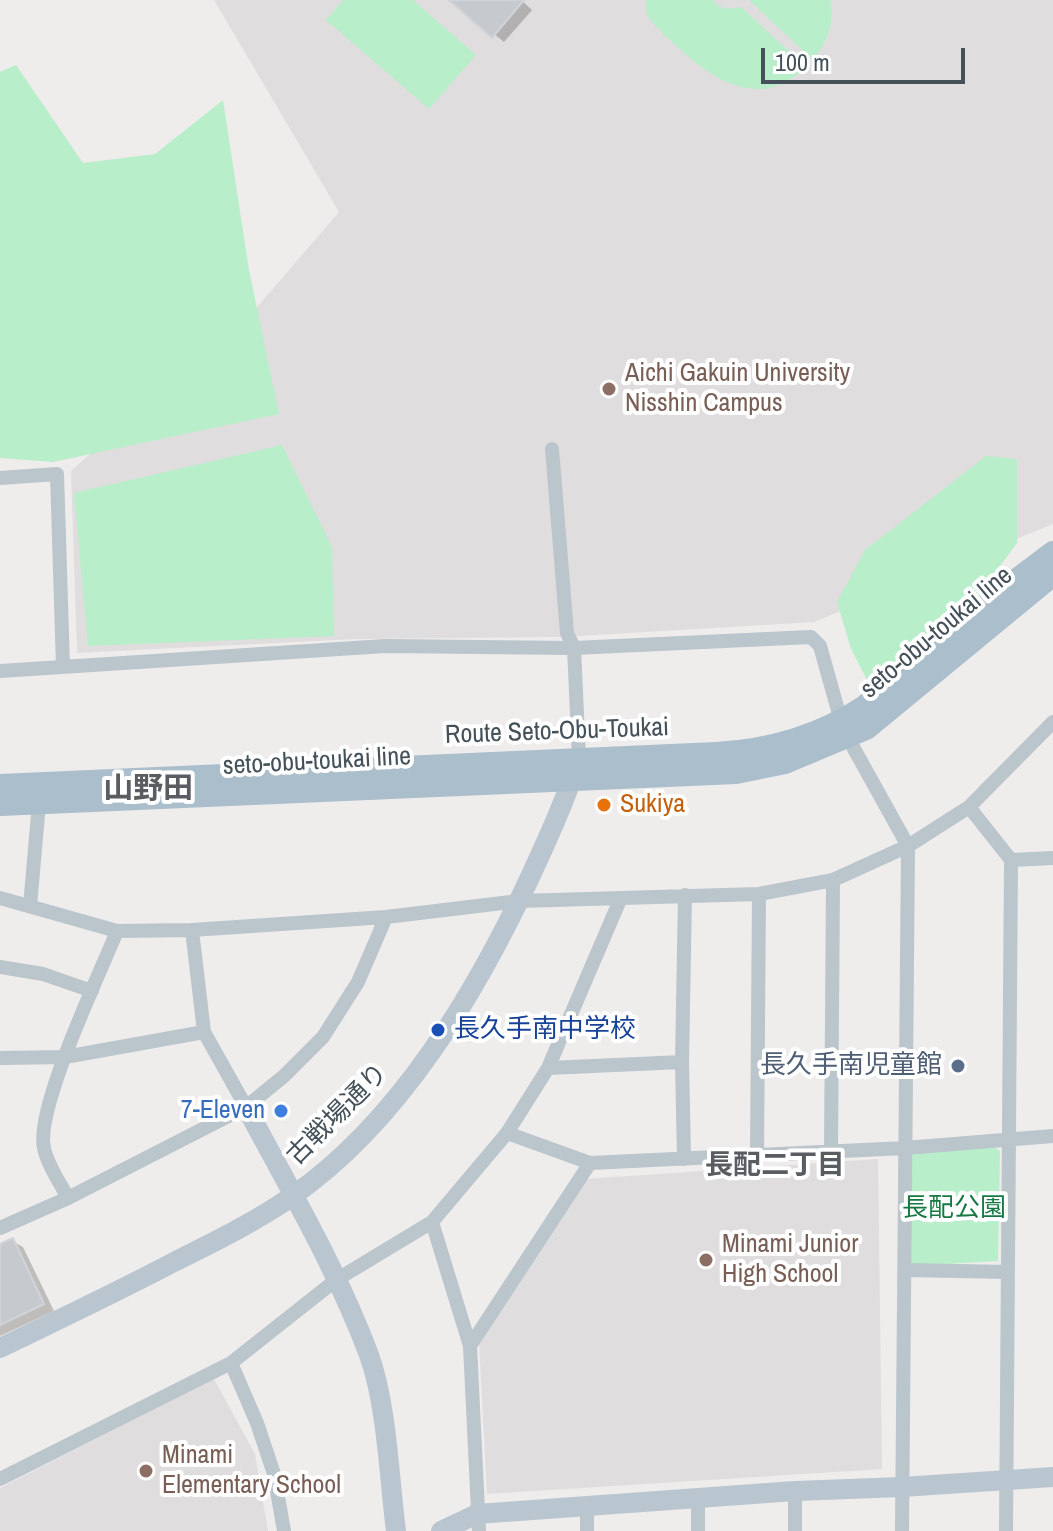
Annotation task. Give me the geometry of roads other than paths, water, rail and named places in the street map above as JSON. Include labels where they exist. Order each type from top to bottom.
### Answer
[{"type":"main road","points":[[845,730],[1000,593],[1053,553]]},
{"type":"main road","name":"seto-obu-toukai line","points":[[0,804],[576,768],[736,772],[785,762],[889,711],[1053,574]]},
{"type":"main road","name":"Route Seto-Obu-Toukai","points":[[0,786],[576,768]]},
{"type":"street","points":[[552,449],[567,633],[574,648],[576,768]]},
{"type":"street","points":[[0,478],[57,474],[63,667]]},
{"type":"street","points":[[0,671],[385,646],[574,648],[811,637],[820,646],[845,730],[908,846],[902,1531]]},
{"type":"street","points":[[0,898],[117,931],[192,930],[386,917],[519,901],[759,894],[833,880],[908,846],[969,807],[1053,722]]},
{"type":"street","name":"古戦場通り","points":[[0,1348],[211,1243],[293,1196],[333,1165],[400,1094],[448,1025],[497,945],[565,802],[576,768]]},
{"type":"street","points":[[30,906],[39,803]]},
{"type":"street","points":[[969,807],[1011,860],[1006,1531]]},
{"type":"street","points":[[1011,860],[1053,858]]},
{"type":"street","points":[[831,1151],[833,880]]},
{"type":"street","points":[[757,1155],[759,894]]},
{"type":"street","points":[[684,1159],[685,895]]},
{"type":"street","points":[[0,1479],[231,1363],[336,1280],[432,1222],[507,1133],[548,1068],[620,900]]},
{"type":"street","points":[[0,1228],[68,1198],[246,1107],[284,1076],[323,1037],[358,982],[386,917]]},
{"type":"street","points":[[192,930],[204,1032],[336,1280],[370,1357],[381,1414],[396,1531]]},
{"type":"street","points":[[68,1198],[43,1147],[44,1116],[117,931]]},
{"type":"street","points":[[0,967],[43,974],[92,991]]},
{"type":"street","points":[[0,1058],[65,1057],[204,1032]]},
{"type":"street","points":[[548,1068],[682,1062]]},
{"type":"street","points":[[507,1133],[590,1163],[905,1148],[1053,1136]]},
{"type":"street","points":[[470,1346],[590,1163]]},
{"type":"street","points":[[432,1222],[470,1346],[478,1522]]},
{"type":"street","points":[[906,1270],[1008,1272]]},
{"type":"street","points":[[231,1363],[257,1423],[274,1474],[284,1531]]},
{"type":"street","points":[[441,1531],[587,1505],[1053,1477]]},
{"type":"street","points":[[795,1491],[795,1531]]},
{"type":"street","points":[[698,1498],[698,1531]]},
{"type":"street","points":[[587,1505],[587,1531]]},
{"type":"place","name":"Aichi Gakuin University Nisshin Campus","points":[[609,389]]},
{"type":"place","name":"Sukiya","points":[[604,805]]},
{"type":"place","name":"長久手南中学校","points":[[438,1030]]},
{"type":"place","name":"長久手南児童館","points":[[958,1066]]},
{"type":"place","name":"7-Eleven","points":[[281,1111]]},
{"type":"place","name":"Minami Junior High School","points":[[706,1260]]},
{"type":"place","name":"Minami Elementary School","points":[[146,1471]]},
{"type":"district","name":"山野田","points":[[148,790]]},
{"type":"district","name":"長配二丁目","points":[[775,1166]]},
{"type":"park label","name":"長配公園","points":[[954,1209]]}]
